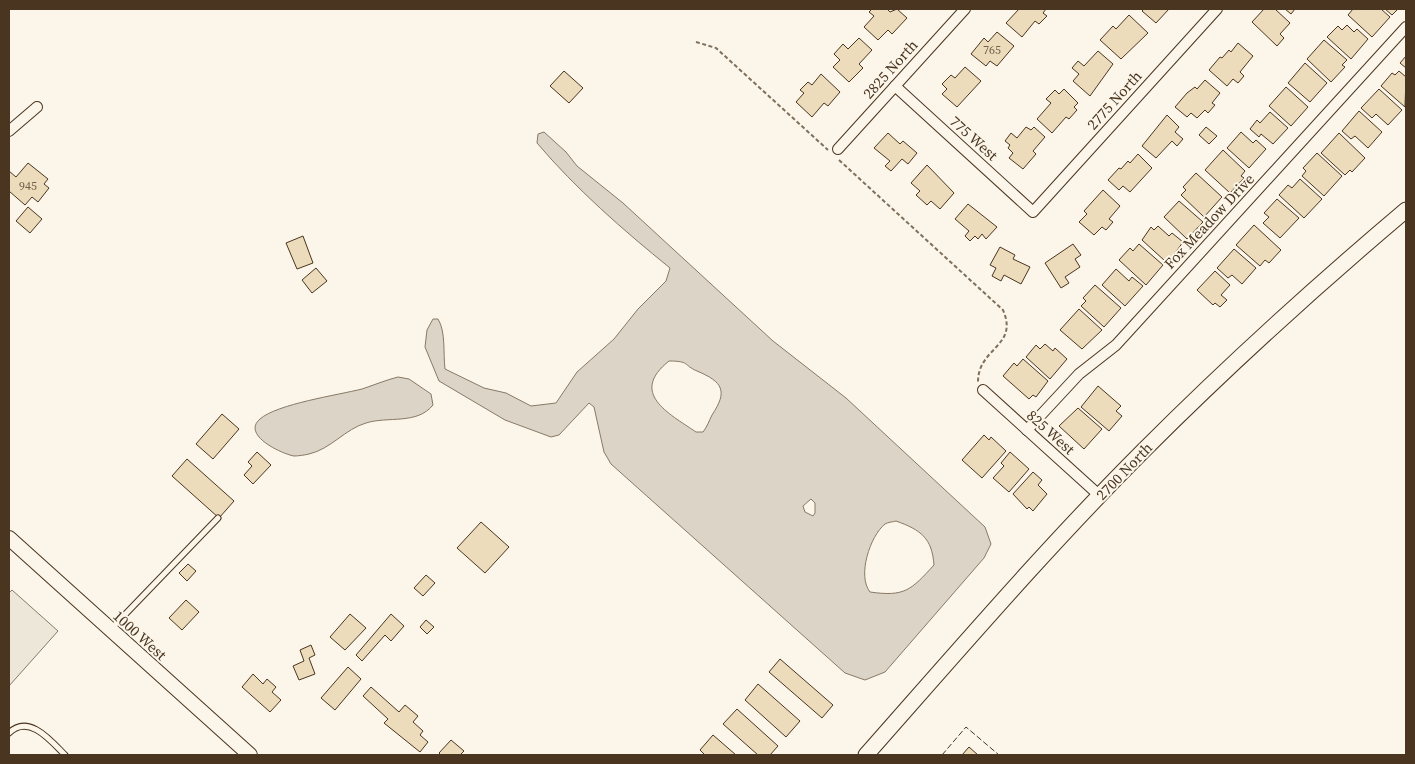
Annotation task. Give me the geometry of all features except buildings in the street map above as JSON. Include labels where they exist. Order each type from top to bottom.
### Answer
[{"type":"main road","name":"2700 North","points":[[866,755],[1002,601],[1100,496],[1260,338],[1406,210]]},
{"type":"street","name":"2825 North","points":[[838,149],[965,9]]},
{"type":"street","name":"2775 North","points":[[1033,212],[1217,9]]},
{"type":"street","name":"Fox Meadow Drive","points":[[1027,430],[1079,374],[1116,345],[1406,27]]},
{"type":"street","name":"775 West","points":[[895,86],[1033,212]]},
{"type":"street","points":[[9,131],[37,107]]},
{"type":"street","name":"825 West","points":[[983,390],[1100,496]]},
{"type":"street","name":"1000 West","points":[[9,538],[250,755]]},
{"type":"lane","points":[[110,630],[218,518]]},
{"type":"lane","points":[[9,733],[12,730],[29,726],[45,734],[65,755]]},
{"type":"path","points":[[696,42],[716,48],[1003,310],[1008,321],[1007,333],[978,368],[978,382],[983,390]]},
{"type":"shaded area","points":[[544,132],[566,152],[577,166],[623,203],[773,341],[846,398],[985,527],[991,544],[984,558],[885,672],[865,680],[845,673],[611,464],[604,452],[594,407],[589,403],[559,435],[551,437],[505,420],[439,381],[425,347],[427,330],[433,319],[438,319],[441,324],[445,369],[484,388],[506,393],[531,406],[556,403],[577,372],[614,339],[638,309],[666,281],[670,268],[618,224],[568,177],[537,143],[538,134]],"holes":[[[669,361],[686,364],[713,379],[720,388],[720,400],[703,432],[696,432],[665,410],[653,393],[652,383],[658,372]],[[811,499],[815,503],[815,513],[813,516],[805,512],[803,506]],[[896,521],[924,536],[931,548],[934,565],[913,586],[906,590],[892,593],[870,592],[866,585],[865,576],[867,556],[874,537],[888,523]]]},
{"type":"shaded area","points":[[398,377],[409,379],[431,394],[433,405],[426,411],[411,418],[375,421],[358,426],[324,448],[304,455],[294,456],[273,448],[259,437],[256,431],[256,425],[260,419],[293,404],[362,389]]},
{"type":"shaded area","points":[[12,590],[58,631],[9,686],[9,593]]},
{"type":"fence","points":[[942,755],[966,727],[999,755]]}]
